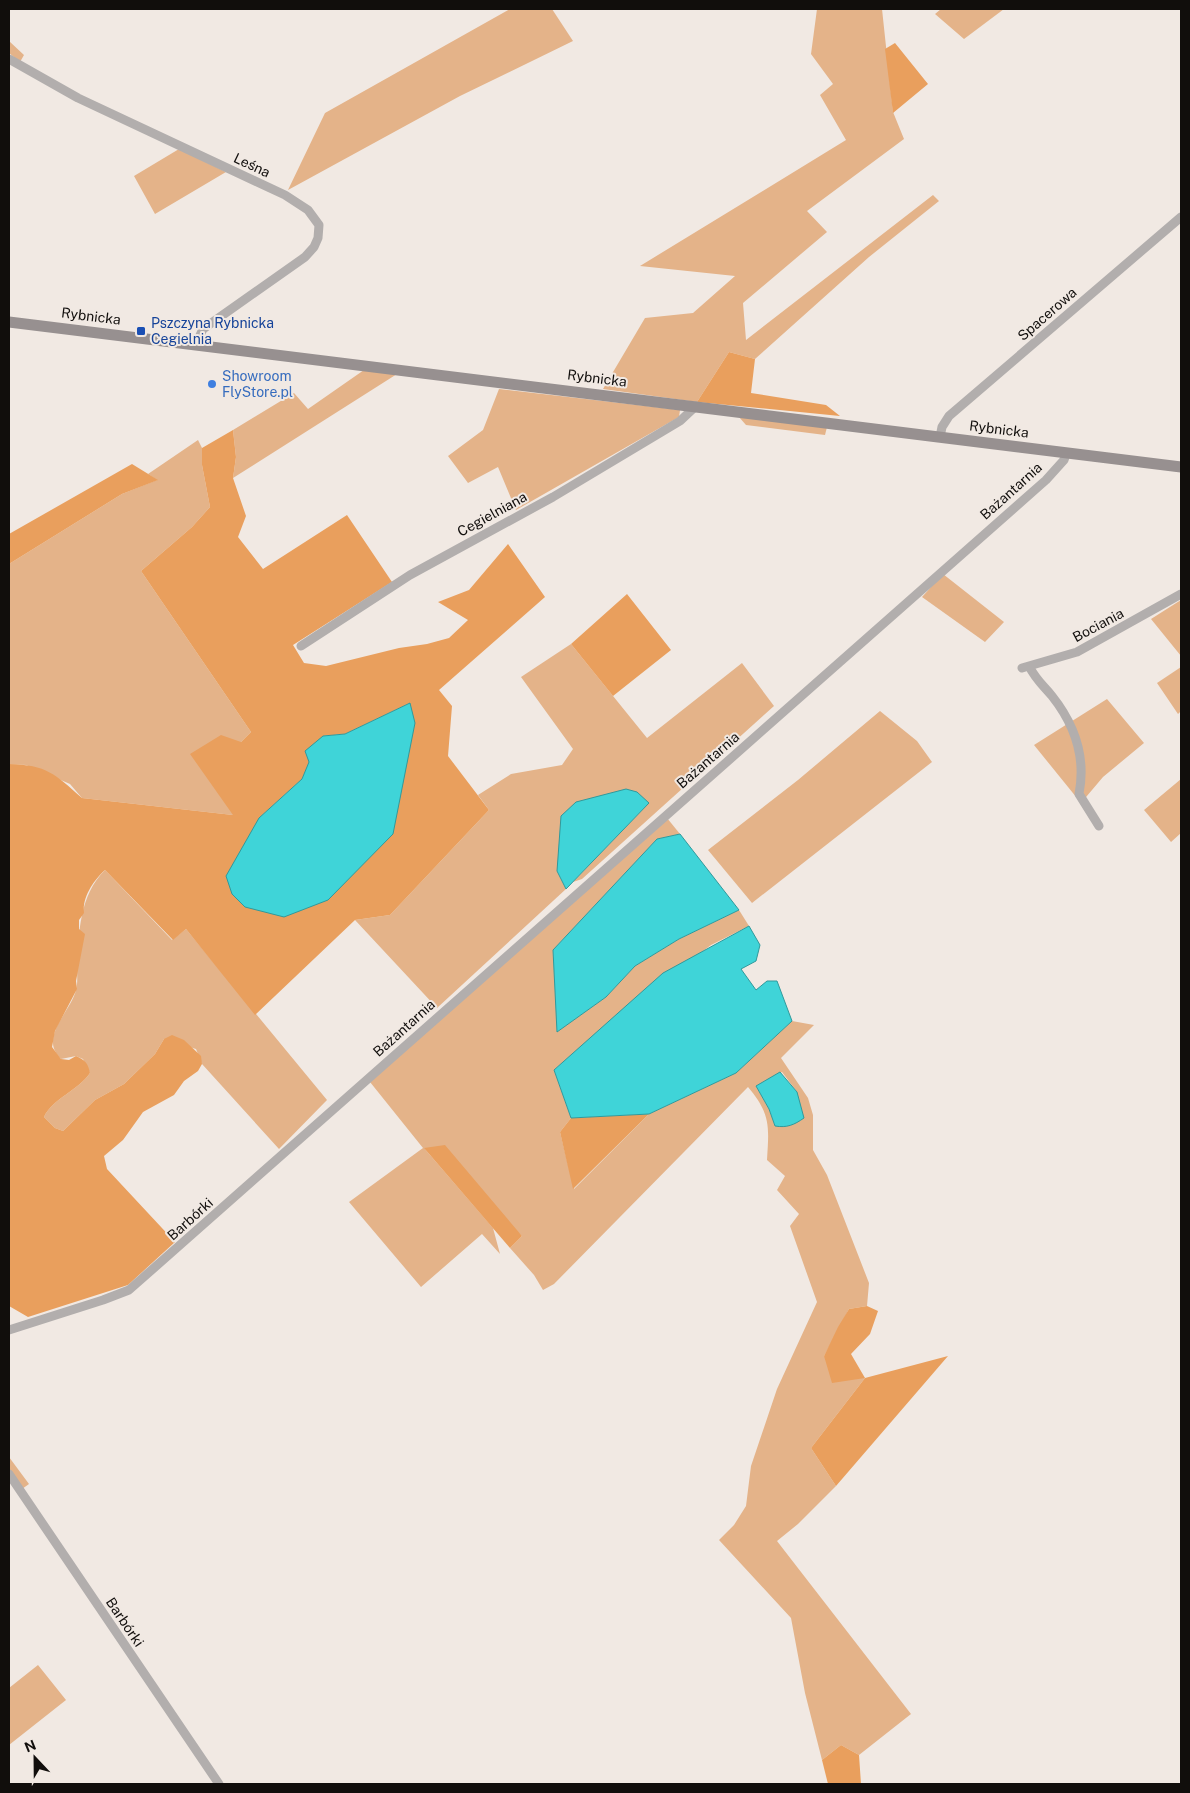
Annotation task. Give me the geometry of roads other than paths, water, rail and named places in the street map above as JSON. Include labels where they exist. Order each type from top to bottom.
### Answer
[{"type":"main road","name":"Rybnicka","points":[[9,322],[1181,467]]},
{"type":"street","name":"Leśna","points":[[9,59],[78,98],[285,195],[308,210],[319,225],[318,238],[305,257],[203,329],[196,344]]},
{"type":"street","name":"Spacerowa","points":[[940,437],[942,427],[949,416],[1181,217]]},
{"type":"street","name":"Cegielniana","points":[[301,646],[410,576],[553,497],[680,421],[696,406]]},
{"type":"street","name":"Bażantarnia","points":[[364,1084],[463,994],[1046,480],[1061,464],[1066,454]]},
{"type":"street","name":"Bociania","points":[[1099,826],[1079,794],[1082,779],[1081,755],[1075,736],[1066,717],[1051,695],[1025,667],[1077,652],[1181,594]]},
{"type":"street","name":"Barbórki","points":[[9,1330],[104,1300],[129,1290],[364,1084]]},
{"type":"street","name":"Barbórki","points":[[9,1474],[220,1784]]},
{"type":"water","points":[[410,703],[415,723],[393,834],[328,900],[284,917],[245,907],[232,894],[226,876],[259,818],[302,779],[309,762],[305,751],[323,736],[345,734]]},
{"type":"water","points":[[626,789],[637,792],[649,803],[566,889],[557,871],[561,816],[576,802]]},
{"type":"water","points":[[680,834],[739,910],[679,939],[635,966],[606,997],[557,1032],[553,950],[657,839]]},
{"type":"water","points":[[749,926],[760,945],[756,961],[741,969],[756,990],[767,981],[777,981],[792,1021],[736,1073],[649,1114],[571,1118],[554,1070],[663,973]]},
{"type":"water","points":[[780,1072],[797,1092],[804,1118],[794,1124],[783,1127],[775,1126],[769,1109],[756,1086]]},
{"type":"place","name":"Pszczyna Rybnicka Cegielnia","points":[[141,331]]},
{"type":"place","name":"Showroom FlyStore.pl","points":[[212,384]]}]
